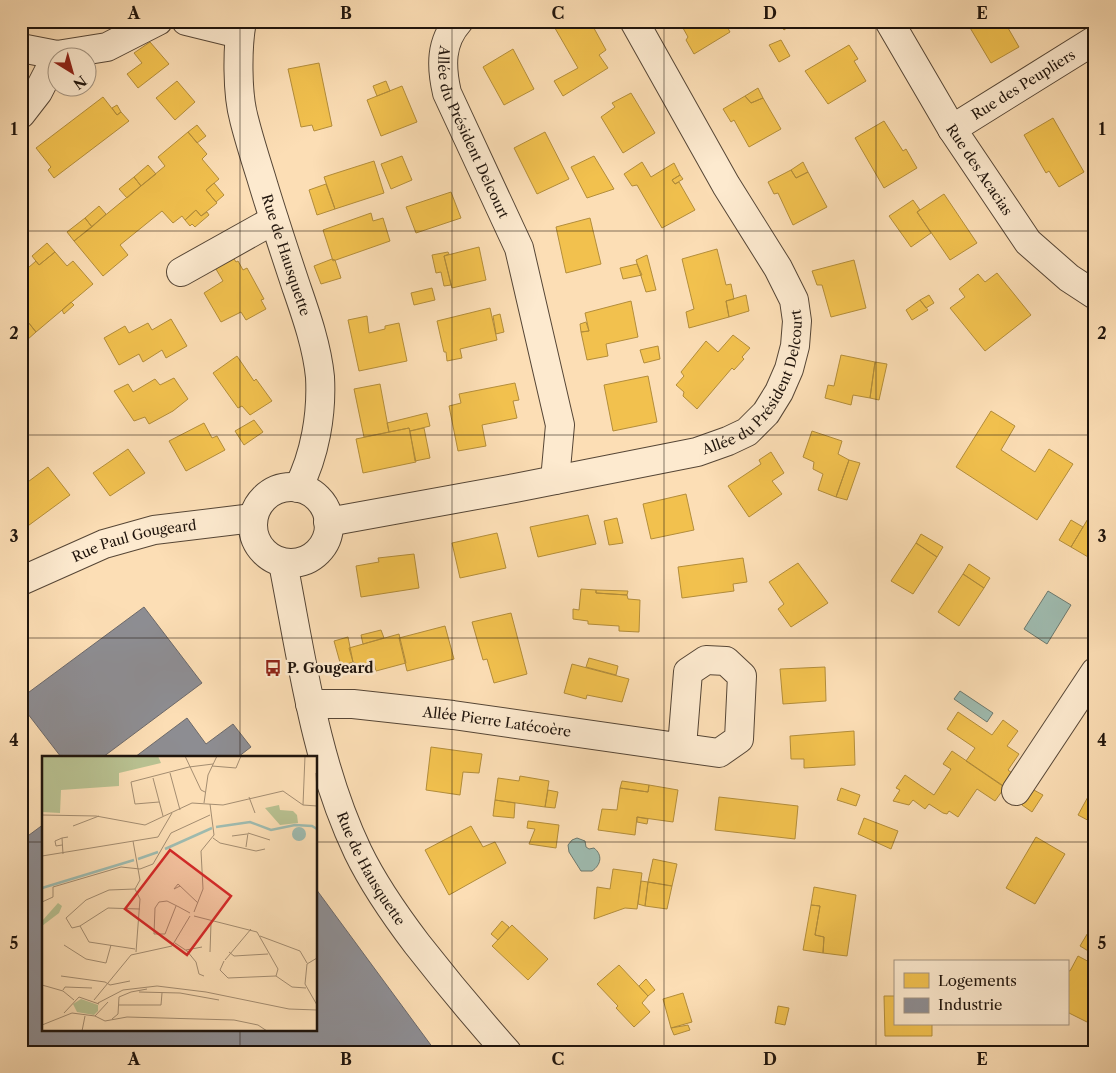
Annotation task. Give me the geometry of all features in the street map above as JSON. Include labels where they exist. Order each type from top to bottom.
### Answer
[{"type":"street","points":[[98,48],[107,47],[158,21]]},
{"type":"street","points":[[186,21],[240,28]]},
{"type":"street","name":"Allée du Président Delcourt","points":[[459,21],[448,39],[442,59],[442,72],[446,92],[519,248],[560,425],[555,480]]},
{"type":"street","name":"Allée du Président Delcourt","points":[[328,522],[697,452],[747,432],[766,413],[789,369],[795,346],[797,321],[794,300],[778,268],[726,185],[634,21]]},
{"type":"street","name":"Rue des Acacias","points":[[889,21],[952,130],[1028,242],[1069,278],[1095,295]]},
{"type":"street","points":[[1086,21],[1095,38]]},
{"type":"street","name":"Rue de Hausquette","points":[[240,28],[239,71],[243,117],[274,220],[310,328],[320,377],[318,423],[312,454],[298,488]]},
{"type":"street","name":"Rue des Peupliers","points":[[952,130],[1095,38]]},
{"type":"street","points":[[21,48],[48,53]]},
{"type":"street","points":[[21,114],[38,92],[48,73]]},
{"type":"street","points":[[181,272],[274,220]]},
{"type":"street","points":[[286,487],[298,488],[309,492],[319,500],[326,510],[328,533],[324,544],[316,554],[306,560],[295,563],[283,563],[272,559],[259,546],[253,530],[253,518],[257,507],[274,491],[286,487]]},
{"type":"street","name":"Rue Paul Gougeard","points":[[21,581],[104,544],[154,530],[253,518]]},
{"type":"street","name":"Rue de Hausquette","points":[[283,563],[310,704],[332,787],[358,852],[388,905],[438,971],[508,1052]]},
{"type":"street","points":[[1016,791],[1095,672]]},
{"type":"street","name":"Allée Pierre Latécoère","points":[[310,704],[353,704],[453,715],[682,747]]},
{"type":"shaded area","points":[[1048,591],[1071,605],[1047,644],[1024,629]]},
{"type":"shaded area","points":[[960,691],[993,713],[987,722],[954,699]]},
{"type":"shaded area","points":[[577,838],[585,841],[586,847],[589,849],[594,848],[599,854],[599,863],[592,871],[581,871],[569,852],[568,845]]},
{"type":"building: Logements","points":[[556,21],[590,21],[606,50],[599,55],[608,68],[563,96],[554,81],[578,68],[552,23]]},
{"type":"building: Logements","points":[[679,21],[724,21],[730,32],[694,54],[686,40],[688,37]]},
{"type":"building: Logements","points":[[778,21],[796,21],[784,30]]},
{"type":"building: Logements","points":[[966,21],[1004,21],[1019,47],[991,63]]},
{"type":"building: Logements","points":[[781,40],[790,56],[779,62],[769,45]]},
{"type":"building: Logements","points":[[150,42],[169,64],[138,88],[127,74],[142,63],[134,53]]},
{"type":"building: Logements","points":[[849,45],[858,59],[854,61],[866,81],[828,104],[805,71]]},
{"type":"building: Logements","points":[[513,49],[534,89],[504,105],[483,67]]},
{"type":"building: Logements","points":[[319,63],[332,126],[314,131],[312,125],[301,127],[288,69]]},
{"type":"building: Logements","points":[[177,81],[195,102],[175,120],[156,98]]},
{"type":"building: Logements","points":[[386,81],[390,91],[377,96],[373,86]]},
{"type":"building: Logements","points":[[402,86],[417,122],[381,136],[367,100]]},
{"type":"building: Logements","points":[[758,88],[763,98],[751,103],[745,96]]},
{"type":"building: Logements","points":[[631,93],[655,133],[623,153],[601,117],[615,107],[612,103]]},
{"type":"building: Logements","points":[[745,96],[751,103],[763,98],[781,129],[749,147],[734,120],[731,122],[723,109]]},
{"type":"building: Logements","points":[[103,97],[117,115],[121,112],[129,121],[54,178],[48,170],[51,167],[36,148]]},
{"type":"building: Logements","points":[[117,105],[121,112],[117,115],[112,108]]},
{"type":"building: Logements","points":[[1053,118],[1084,172],[1059,187],[1049,171],[1046,173],[1024,135]]},
{"type":"building: Logements","points":[[884,121],[903,151],[906,149],[917,168],[884,188],[855,138]]},
{"type":"building: Logements","points":[[197,125],[206,136],[197,143],[188,132]]},
{"type":"building: Logements","points":[[188,132],[207,154],[202,159],[219,179],[206,190],[217,203],[201,216],[196,210],[185,220],[182,216],[173,223],[162,211],[120,245],[128,255],[103,276],[74,241],[165,166],[158,157]]},
{"type":"building: Logements","points":[[545,132],[569,179],[537,194],[514,148]]},
{"type":"building: Logements","points":[[402,156],[412,180],[391,189],[381,164]]},
{"type":"building: Logements","points":[[594,156],[614,189],[587,198],[571,167]]},
{"type":"building: Logements","points":[[374,161],[384,193],[335,209],[324,177]]},
{"type":"building: Logements","points":[[642,162],[651,177],[674,163],[680,175],[672,180],[675,184],[679,182],[695,210],[662,228],[637,185],[632,186],[624,174]]},
{"type":"building: Logements","points":[[803,162],[808,172],[796,178],[791,170]]},
{"type":"building: Logements","points":[[148,165],[156,174],[141,186],[134,177]]},
{"type":"building: Logements","points":[[791,170],[796,178],[808,172],[827,207],[793,225],[778,193],[774,194],[768,182]]},
{"type":"building: Logements","points":[[680,175],[683,179],[675,184],[672,180]]},
{"type":"building: Logements","points":[[134,177],[141,186],[127,198],[119,189]]},
{"type":"building: Logements","points":[[214,183],[224,195],[216,202],[206,190]]},
{"type":"building: Logements","points":[[326,184],[335,209],[317,215],[309,190]]},
{"type":"building: Logements","points":[[451,192],[461,218],[416,233],[406,207]]},
{"type":"building: Logements","points":[[944,194],[977,243],[950,260],[917,212]]},
{"type":"building: Logements","points":[[913,200],[920,210],[917,212],[931,233],[911,247],[889,216]]},
{"type":"building: Logements","points":[[99,206],[106,214],[92,227],[85,218]]},
{"type":"building: Logements","points":[[196,210],[201,216],[207,212],[209,215],[195,227],[192,224],[190,226],[185,220]]},
{"type":"building: Logements","points":[[371,213],[373,221],[383,218],[390,241],[333,261],[323,230]]},
{"type":"building: Logements","points":[[85,218],[92,227],[74,241],[67,232]]},
{"type":"building: Logements","points":[[590,218],[601,264],[566,273],[556,227]]},
{"type":"building: Logements","points":[[47,243],[55,252],[39,265],[32,256]]},
{"type":"building: Logements","points":[[479,247],[486,280],[452,288],[444,256]]},
{"type":"building: Logements","points":[[717,249],[726,285],[731,284],[734,299],[726,301],[729,317],[689,328],[686,312],[694,309],[682,259]]},
{"type":"building: Logements","points":[[55,252],[67,266],[73,261],[93,284],[36,332],[24,317],[21,319],[21,274],[36,261],[39,265]]},
{"type":"building: Logements","points":[[448,252],[449,254],[444,256],[451,285],[444,286],[441,272],[436,273],[432,255]]},
{"type":"building: Logements","points":[[231,254],[243,270],[247,268],[264,299],[261,300],[266,309],[246,320],[241,312],[221,322],[204,293],[223,281],[213,264]]},
{"type":"building: Logements","points":[[647,255],[656,290],[646,292],[636,260]]},
{"type":"building: Logements","points":[[332,259],[335,260],[341,278],[321,284],[314,266]]},
{"type":"building: Logements","points":[[854,260],[866,308],[831,317],[822,285],[817,285],[812,271]]},
{"type":"building: Logements","points":[[637,264],[642,275],[623,279],[620,268]]},
{"type":"building: Logements","points":[[997,273],[1031,315],[985,351],[950,308],[965,297],[959,289],[978,274],[985,282]]},
{"type":"building: Logements","points":[[432,288],[435,300],[414,305],[411,293]]},
{"type":"building: Logements","points":[[746,295],[749,311],[729,317],[726,301]]},
{"type":"building: Logements","points":[[929,295],[934,303],[926,308],[920,300]]},
{"type":"building: Logements","points":[[920,300],[928,310],[912,320],[906,310]]},
{"type":"building: Logements","points":[[631,301],[638,337],[606,344],[608,356],[587,360],[581,332],[589,331],[585,313]]},
{"type":"building: Logements","points":[[71,302],[74,305],[64,314],[62,310]]},
{"type":"building: Logements","points":[[490,308],[497,340],[460,349],[462,358],[447,361],[437,321]]},
{"type":"building: Logements","points":[[500,314],[504,332],[496,334],[493,316]]},
{"type":"building: Logements","points":[[367,316],[369,333],[385,329],[385,326],[399,323],[407,361],[359,371],[348,320]]},
{"type":"building: Logements","points":[[24,317],[36,332],[27,340],[21,333],[21,319]]},
{"type":"building: Logements","points":[[171,319],[187,346],[166,358],[162,350],[143,362],[139,354],[119,365],[104,338],[125,326],[129,333],[148,323],[152,330]]},
{"type":"building: Logements","points":[[586,322],[589,331],[581,332],[580,324]]},
{"type":"building: Logements","points":[[733,335],[750,348],[742,357],[744,359],[734,370],[732,368],[697,409],[683,396],[684,392],[676,385],[684,376],[681,372],[706,341],[718,352]]},
{"type":"building: Logements","points":[[658,346],[660,359],[644,363],[640,350]]},
{"type":"building: Logements","points":[[841,355],[875,362],[870,398],[853,395],[851,405],[825,398],[828,385],[834,386]]},
{"type":"building: Logements","points":[[237,356],[254,381],[256,379],[272,401],[250,415],[242,406],[238,408],[213,373]]},
{"type":"building: Logements","points":[[875,362],[887,364],[879,400],[870,398]]},
{"type":"building: Logements","points":[[648,376],[657,422],[613,431],[604,385]]},
{"type":"building: Logements","points":[[174,378],[188,399],[173,411],[149,424],[145,417],[134,421],[114,391],[128,384],[133,392],[155,379],[160,385]]},
{"type":"building: Logements","points":[[515,383],[519,400],[513,401],[517,418],[482,425],[486,446],[458,451],[449,406],[461,403],[459,394]]},
{"type":"building: Logements","points":[[380,384],[389,432],[364,437],[354,389]]},
{"type":"building: Logements","points":[[991,411],[1015,426],[1001,450],[1035,472],[1049,449],[1073,464],[1037,520],[956,467]]},
{"type":"building: Logements","points":[[427,413],[430,426],[410,431],[409,428],[389,432],[387,423]]},
{"type":"building: Logements","points":[[254,420],[263,432],[244,445],[235,431]]},
{"type":"building: Logements","points":[[204,423],[212,438],[217,436],[225,450],[186,471],[169,441]]},
{"type":"building: Logements","points":[[409,428],[416,462],[363,473],[356,439]]},
{"type":"building: Logements","points":[[424,428],[430,458],[415,461],[410,431]]},
{"type":"building: Logements","points":[[812,431],[842,441],[838,454],[849,460],[836,497],[818,490],[823,474],[813,469],[814,462],[803,457]]},
{"type":"building: Logements","points":[[128,449],[145,473],[110,496],[93,473]]},
{"type":"building: Logements","points":[[771,452],[784,473],[772,481],[782,494],[749,517],[728,486],[761,464],[759,460]]},
{"type":"building: Logements","points":[[849,460],[860,463],[847,500],[836,497]]},
{"type":"building: Logements","points":[[48,467],[70,495],[21,531],[21,487]]},
{"type":"building: Logements","points":[[686,494],[694,530],[651,539],[643,504]]},
{"type":"building: Logements","points":[[1095,507],[1095,561],[1071,547]]},
{"type":"building: Logements","points":[[588,515],[596,544],[538,557],[530,527]]},
{"type":"building: Logements","points":[[617,518],[623,543],[609,545],[604,521]]},
{"type":"building: Logements","points":[[1071,520],[1083,527],[1071,547],[1059,540]]},
{"type":"building: Logements","points":[[497,533],[506,568],[460,578],[452,543]]},
{"type":"building: Logements","points":[[921,534],[943,547],[937,557],[916,543]]},
{"type":"building: Logements","points":[[916,543],[937,557],[913,594],[891,581]]},
{"type":"building: Logements","points":[[414,554],[419,588],[361,597],[356,566],[379,562],[378,558]]},
{"type":"building: Logements","points":[[743,558],[747,582],[733,584],[734,591],[682,598],[678,567]]},
{"type":"building: Logements","points":[[798,563],[828,603],[791,627],[778,609],[784,604],[769,582]]},
{"type":"building: Logements","points":[[969,564],[990,578],[984,588],[963,574]]},
{"type":"building: Logements","points":[[963,574],[984,588],[959,626],[938,612]]},
{"type":"building: Logements","points":[[581,589],[596,590],[596,593],[627,595],[628,599],[640,600],[639,632],[619,631],[619,626],[588,624],[588,621],[573,619],[573,609],[579,610]]},
{"type":"building: Logements","points":[[596,590],[628,591],[627,595],[596,593]]},
{"type":"building: Logements","points":[[511,613],[527,674],[494,683],[487,659],[483,660],[472,622]]},
{"type":"building: Logements","points":[[445,626],[454,659],[407,671],[399,638]]},
{"type":"building: Logements","points":[[381,630],[384,638],[363,644],[361,635]]},
{"type":"building: Logements","points":[[399,634],[406,663],[376,671],[374,663],[361,666],[353,662],[349,648]]},
{"type":"building: Logements","points":[[348,637],[353,662],[341,666],[334,641]]},
{"type":"building: Logements","points":[[589,658],[618,666],[616,675],[586,667]]},
{"type":"building: Logements","points":[[572,664],[629,679],[622,702],[587,695],[586,699],[564,693]]},
{"type":"building: Logements","points":[[825,667],[826,701],[783,704],[780,669]]},
{"type":"building: Logements","points":[[958,712],[992,735],[1003,720],[1018,731],[1007,746],[1019,754],[1008,770],[1016,776],[1007,789],[966,761],[975,748],[947,729]]},
{"type":"building: Logements","points":[[854,731],[855,765],[804,768],[804,759],[791,759],[790,736]]},
{"type":"building: Logements","points":[[431,747],[482,754],[479,773],[463,772],[460,795],[426,790]]},
{"type":"building: Logements","points":[[952,751],[1005,787],[995,801],[977,789],[958,817],[949,811],[947,814],[943,813],[929,804],[925,809],[913,800],[909,805],[893,801],[900,790],[896,788],[905,775],[934,795],[951,769],[943,764]]},
{"type":"building: Logements","points":[[520,776],[549,781],[545,807],[495,800],[498,778],[519,781]]},
{"type":"building: Logements","points":[[622,781],[649,785],[648,792],[620,788]]},
{"type":"building: Logements","points":[[1095,784],[1095,824],[1078,815]]},
{"type":"building: Logements","points":[[649,785],[678,790],[673,822],[637,817],[635,835],[598,830],[602,809],[617,810],[620,788],[648,792]]},
{"type":"building: Logements","points":[[841,788],[860,795],[856,806],[837,800]]},
{"type":"building: Logements","points":[[1032,789],[1043,795],[1032,812],[1022,805]]},
{"type":"building: Logements","points":[[548,790],[558,792],[555,808],[545,807]]},
{"type":"building: Logements","points":[[719,797],[798,806],[795,839],[715,830]]},
{"type":"building: Logements","points":[[495,800],[515,803],[514,818],[493,816]]},
{"type":"building: Logements","points":[[637,817],[648,819],[647,824],[637,822]]},
{"type":"building: Logements","points":[[864,818],[898,831],[891,849],[858,834]]},
{"type":"building: Logements","points":[[528,821],[559,825],[556,848],[529,844],[535,829],[527,828]]},
{"type":"building: Logements","points":[[471,826],[483,847],[495,842],[506,863],[449,895],[425,850]]},
{"type":"building: Logements","points":[[1036,837],[1065,854],[1035,904],[1006,888]]},
{"type":"building: Logements","points":[[653,859],[677,864],[672,886],[648,882]]},
{"type":"building: Logements","points":[[613,869],[642,873],[637,909],[625,908],[594,919],[597,887],[610,889]]},
{"type":"building: Logements","points":[[641,881],[648,882],[645,906],[638,904]]},
{"type":"building: Logements","points":[[648,882],[672,886],[667,909],[645,906]]},
{"type":"building: Logements","points":[[814,887],[856,895],[847,956],[823,953],[824,937],[815,935],[820,906],[811,905]]},
{"type":"building: Logements","points":[[811,905],[820,906],[815,935],[824,937],[823,953],[803,950]]},
{"type":"building: Logements","points":[[502,921],[509,927],[498,940],[491,934]]},
{"type":"building: Logements","points":[[1095,921],[1095,955],[1080,946]]},
{"type":"building: Logements","points":[[512,925],[548,959],[528,980],[492,946]]},
{"type":"building: Logements","points":[[1078,956],[1095,965],[1095,1026],[1068,1012],[1068,970],[1070,971]]},
{"type":"building: Logements","points":[[619,965],[648,996],[642,1003],[650,1012],[634,1027],[616,1008],[618,1006],[597,984]]},
{"type":"building: Logements","points":[[646,979],[655,990],[648,996],[639,986]]},
{"type":"building: Logements","points":[[683,993],[692,1022],[671,1028],[663,999]]},
{"type":"building: Logements","points":[[884,996],[894,996],[894,1026],[932,1026],[932,1036],[885,1036]]},
{"type":"building: Logements","points":[[778,1006],[789,1008],[785,1025],[775,1023]]},
{"type":"building: Logements","points":[[688,1025],[690,1030],[674,1035],[671,1028]]},
{"type":"building: Industrie","points":[[144,607],[202,683],[104,756],[60,756],[21,705],[21,698]]},
{"type":"building: Industrie","points":[[187,718],[206,744],[233,724],[251,747],[239,756],[136,756]]},
{"type":"building: Industrie","points":[[42,825],[42,1030],[318,1030],[318,892],[436,1052],[21,1052],[21,841]]},
{"type":"place","name":"P. Gougeard","points":[[273,668]]}]
